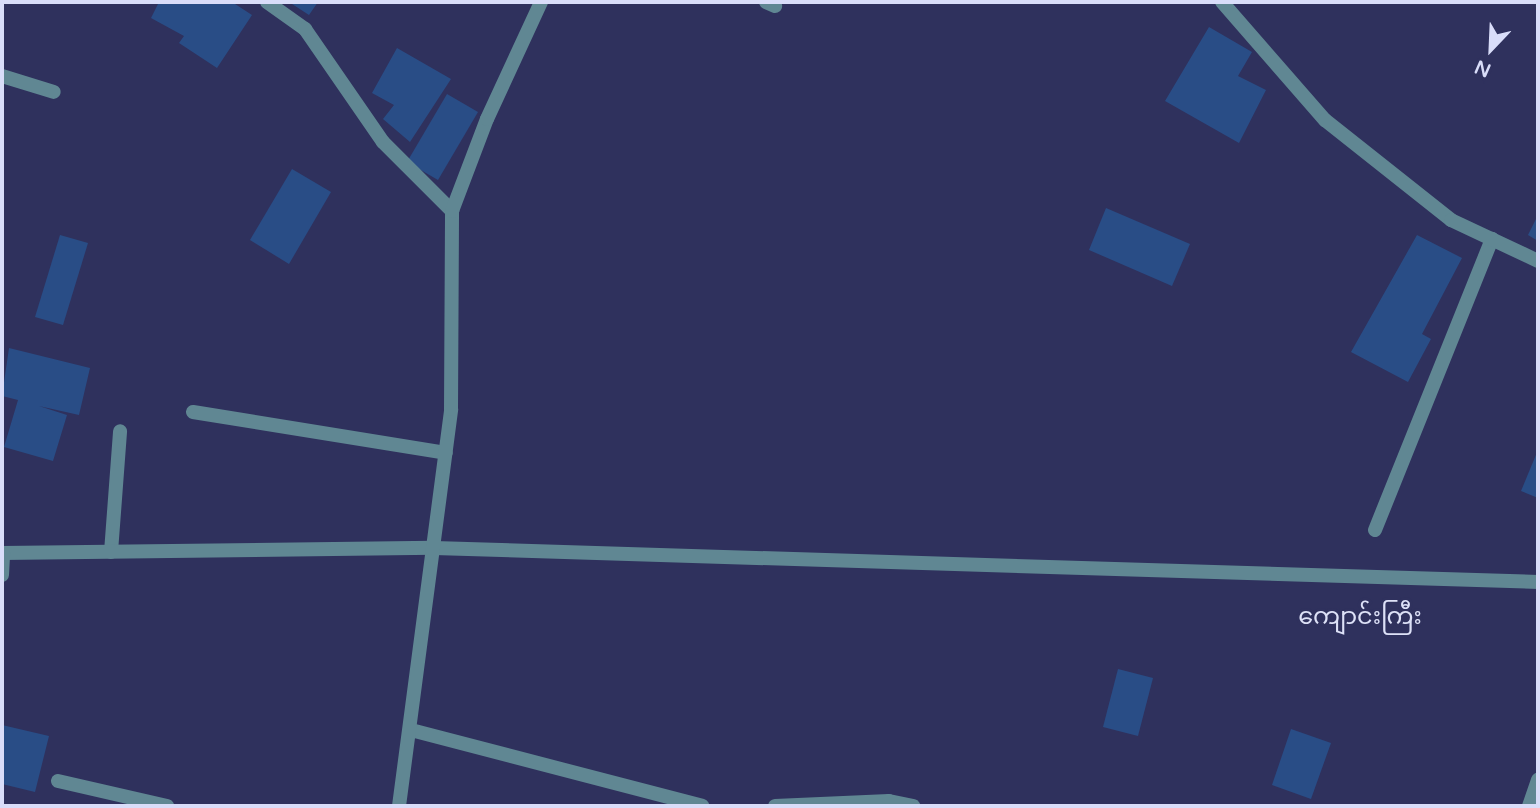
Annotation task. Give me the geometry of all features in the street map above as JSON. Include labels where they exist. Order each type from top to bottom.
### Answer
[{"type":"street","points":[[267,2],[305,29],[383,142],[452,211]]},
{"type":"street","points":[[399,806],[451,409],[452,211],[487,118],[541,2]]},
{"type":"street","points":[[1222,2],[1325,120],[1451,220],[1538,261]]},
{"type":"street","points":[[2,76],[54,92]]},
{"type":"street","points":[[1375,530],[1492,239]]},
{"type":"street","points":[[192,412],[446,453]]},
{"type":"street","points":[[111,552],[120,431]]},
{"type":"street","points":[[2,575],[2,553],[434,548],[1538,582]]},
{"type":"street","points":[[411,730],[702,806]]},
{"type":"street","points":[[1529,806],[1538,780]]},
{"type":"street","points":[[58,781],[167,806]]},
{"type":"street","points":[[775,806],[889,802],[913,806]]},
{"type":"building","points":[[159,2],[232,2],[252,15],[217,68],[179,43],[184,36],[151,18]]},
{"type":"building","points":[[289,2],[318,2],[309,15]]},
{"type":"building","points":[[1209,27],[1252,52],[1238,76],[1266,90],[1239,143],[1165,101]]},
{"type":"building","points":[[397,48],[451,79],[410,142],[383,119],[394,105],[372,93]]},
{"type":"building","points":[[447,94],[478,112],[438,180],[407,162]]},
{"type":"building","points":[[292,169],[331,192],[289,264],[250,240]]},
{"type":"building","points":[[1106,208],[1190,244],[1172,286],[1089,250]]},
{"type":"building","points":[[1538,215],[1538,241],[1528,235]]},
{"type":"building","points":[[60,235],[88,243],[63,325],[35,317]]},
{"type":"building","points":[[1417,235],[1462,258],[1422,334],[1431,339],[1408,382],[1351,352]]},
{"type":"building","points":[[9,348],[90,368],[79,415],[39,406],[67,415],[53,461],[4,447],[18,400],[2,396]]},
{"type":"building","points":[[1538,450],[1538,498],[1521,491]]},
{"type":"building","points":[[1118,669],[1153,678],[1138,736],[1103,727]]},
{"type":"building","points":[[2,725],[49,736],[35,792],[2,784]]},
{"type":"building","points":[[1291,729],[1331,743],[1311,799],[1272,785]]},
{"type":"district","name":"ကျောင်းကြီး","points":[[1360,617]]}]
